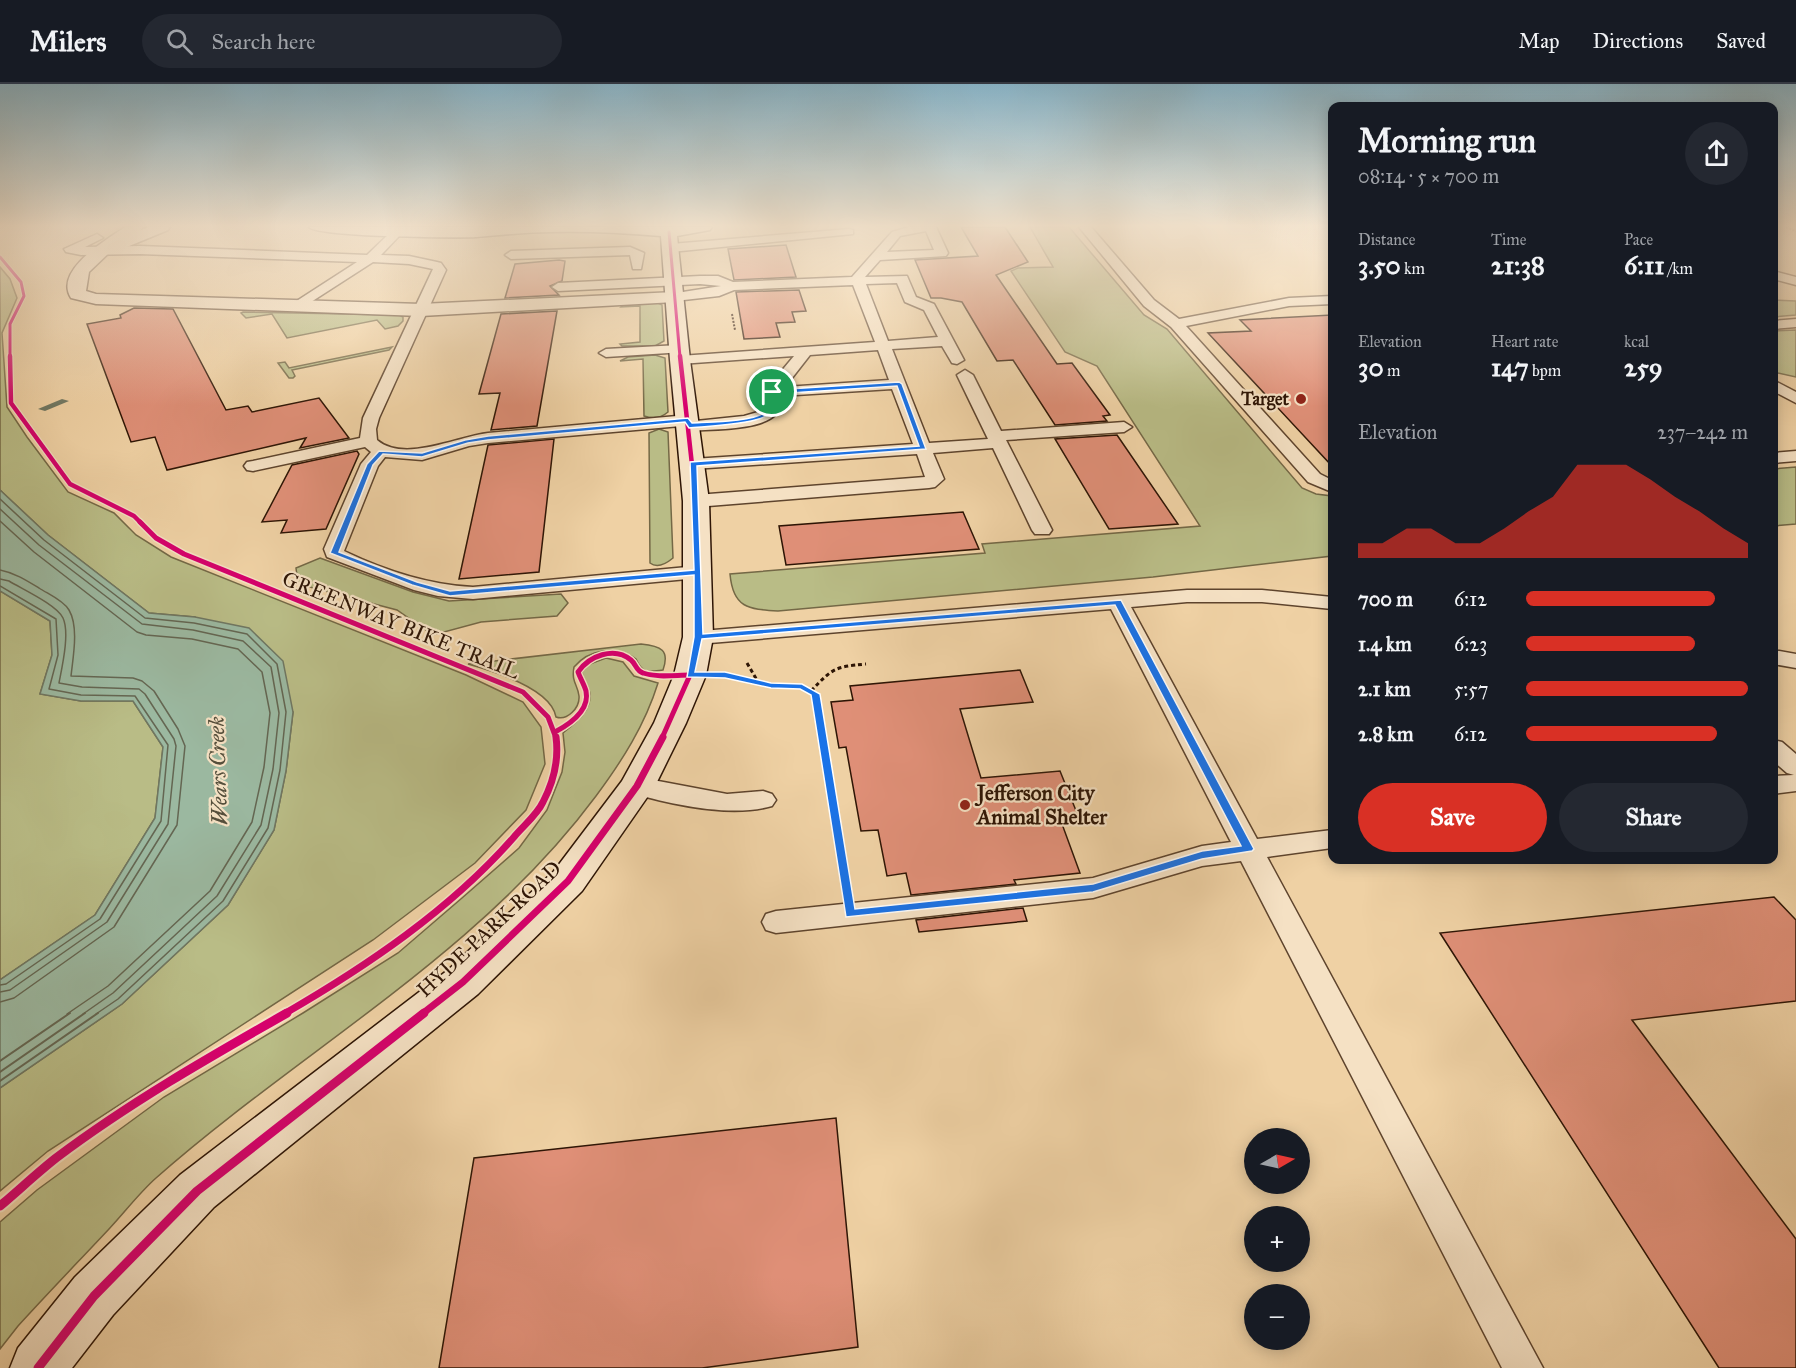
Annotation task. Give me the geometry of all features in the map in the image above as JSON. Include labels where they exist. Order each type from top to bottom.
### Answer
[{"type":"street","points":[[77,287],[77,294],[96,299],[421,310],[674,289]]},
{"type":"street","name":"HYDE PARK ROAD","points":[[38,1368],[94,1296],[197,1191],[463,982],[568,881],[637,786],[670,723],[694,656],[698,572],[696,501],[674,289]]},
{"type":"lane","points":[[297,307],[328,287]]},
{"type":"lane","points":[[432,287],[371,417],[368,429],[375,446],[334,553],[432,590],[450,594],[698,572]]},
{"type":"lane","points":[[558,287],[674,289],[684,287]]},
{"type":"lane","points":[[696,501],[929,483],[935,479],[860,287]]},
{"type":"lane","points":[[905,287],[910,299],[929,307],[1042,530]]},
{"type":"lane","points":[[1136,287],[1149,303],[1176,324],[1314,478],[1328,485]]},
{"type":"lane","points":[[1176,324],[1289,302],[1328,300]]},
{"type":"lane","points":[[1778,325],[1796,323]]},
{"type":"lane","points":[[606,353],[739,356],[948,341]]},
{"type":"lane","points":[[253,466],[375,446],[422,455],[467,441],[488,438],[689,423],[739,422],[761,417],[772,408],[772,392],[806,351]]},
{"type":"lane","points":[[772,392],[899,384]]},
{"type":"lane","points":[[1778,388],[1796,398]]},
{"type":"lane","points":[[693,464],[924,448],[1124,427]]},
{"type":"lane","points":[[1778,458],[1796,456]]},
{"type":"lane","points":[[694,656],[1118,602],[1188,596],[1262,596],[1328,603]]},
{"type":"lane","points":[[1118,602],[1522,1368]]},
{"type":"lane","points":[[1778,658],[1796,661]]},
{"type":"lane","points":[[1778,752],[1796,767]]},
{"type":"lane","points":[[1778,785],[1796,783]]},
{"type":"lane","points":[[637,786],[727,803],[763,800]]},
{"type":"lane","points":[[776,922],[1093,888],[1202,855],[1328,839]]},
{"type":"path","points":[[731,310],[739,356]]},
{"type":"path","points":[[694,656],[725,675],[759,683],[802,687],[811,691],[818,699],[850,914]]},
{"type":"path","points":[[745,659],[759,683]]},
{"type":"path","points":[[811,691],[830,671],[837,667],[866,664]]},
{"type":"green space","points":[[0,287],[13,287],[17,298],[2,333],[7,407],[68,492],[114,513],[136,535],[171,557],[466,675],[523,702],[541,727],[545,764],[526,810],[475,863],[373,940],[48,1151],[0,1191],[0,1088],[122,1004],[228,905],[274,830],[286,771],[293,712],[195,617],[149,613],[48,535],[0,490]]},
{"type":"green space","points":[[1022,287],[1120,287],[1144,315],[1167,329],[1302,488],[1316,494],[1328,496],[1328,556],[1153,577],[778,611],[750,607],[739,600],[735,594],[730,574],[985,553],[982,544],[1200,526],[1097,366],[1065,352]]},
{"type":"green space","points":[[1778,300],[1796,301],[1796,315],[1778,317]]},
{"type":"green space","points":[[656,302],[662,305],[664,341],[655,346],[622,346],[620,344],[640,342],[640,306],[621,307]]},
{"type":"green space","points":[[241,313],[399,315],[403,317],[403,321],[398,326],[385,329],[377,320],[287,338],[272,314],[246,318]]},
{"type":"green space","points":[[1796,330],[1796,377],[1778,373],[1778,331]]},
{"type":"green space","points":[[392,347],[389,350],[292,370],[295,376],[293,378],[289,378],[278,363],[285,362],[289,368]]},
{"type":"green space","points":[[655,355],[665,358],[668,412],[659,417],[650,417],[644,416],[643,359],[620,361],[628,357]]},
{"type":"green space","points":[[659,429],[668,432],[673,558],[665,563],[653,565],[650,563],[649,433]]},
{"type":"green space","points":[[1796,467],[1796,524],[1778,526],[1778,469]]},
{"type":"green space","points":[[320,558],[413,592],[449,601],[561,594],[568,603],[557,616],[481,622],[433,635],[397,610],[298,584],[296,568]]},
{"type":"green space","points":[[0,591],[50,621],[52,655],[40,694],[81,701],[133,701],[163,747],[155,818],[95,915],[0,980]]},
{"type":"green space","points":[[641,644],[662,650],[665,658],[663,670],[643,670],[636,659],[620,652],[603,651],[587,656],[574,667],[573,676],[579,701],[572,712],[560,718],[556,717],[552,707],[544,698],[533,690],[506,676],[468,664]]},
{"type":"green space","points":[[606,658],[623,662],[634,676],[658,683],[640,728],[624,756],[596,796],[549,853],[444,953],[212,1131],[156,1178],[18,1326],[0,1349],[0,1222],[37,1190],[164,1097],[398,953],[519,848],[547,810],[562,772],[565,752],[563,733],[585,712],[588,706],[590,694],[582,672],[587,665]]},
{"type":"water","name":"Wears Creek","points":[[0,490],[48,535],[149,613],[195,617],[249,628],[283,661],[293,712],[286,771],[274,830],[228,905],[122,1004],[0,1088],[0,980],[95,915],[155,818],[163,747],[133,701],[81,701],[40,694],[52,655],[50,621],[0,591]]},
{"type":"building","points":[[508,287],[551,287],[559,295],[505,298]]},
{"type":"building","points":[[926,287],[1004,287],[1057,364],[1072,363],[1110,415],[1103,416],[1107,421],[1055,425],[1013,360],[997,361],[962,302],[931,298]]},
{"type":"building","points":[[799,290],[806,311],[792,312],[795,322],[776,323],[780,337],[744,339],[736,292]]},
{"type":"building","points":[[134,308],[173,309],[226,410],[248,406],[252,412],[319,398],[349,438],[300,448],[306,438],[167,470],[155,437],[131,442],[87,324],[121,318],[120,315]]},
{"type":"building","points":[[557,311],[537,426],[491,430],[500,393],[479,394],[501,314]]},
{"type":"building","name":"Target","points":[[1328,315],[1328,462],[1208,333],[1251,331],[1240,320]]},
{"type":"building","points":[[1117,435],[1178,524],[1109,529],[1055,439]]},
{"type":"building","points":[[554,439],[539,572],[459,579],[488,445]]},
{"type":"building","points":[[357,451],[359,454],[326,529],[281,533],[287,520],[262,522],[292,465]]},
{"type":"building","points":[[963,512],[979,549],[786,565],[779,526]]},
{"type":"building","name":"Jefferson City Animal Shelter","points":[[1020,670],[1033,702],[960,709],[981,778],[1060,771],[1081,823],[1062,824],[1080,873],[1014,880],[1016,884],[911,895],[906,873],[887,876],[878,830],[861,831],[846,747],[839,748],[831,702],[853,700],[850,686]]},
{"type":"building","points":[[1774,897],[1796,920],[1796,1001],[1632,1020],[1796,1239],[1796,1368],[1719,1368],[1440,933]]},
{"type":"building","points":[[1023,908],[1027,921],[919,932],[916,920]]},
{"type":"building","points":[[836,1118],[858,1347],[702,1368],[439,1368],[474,1158]]},
{"type":"waterway","points":[[42,409],[65,401]]},
{"type":"cycle path","name":"GREENWAY BIKE TRAIL","points":[[0,1206],[55,1159],[111,1119],[195,1066],[317,995],[380,953],[439,909],[489,865],[542,805],[554,778],[558,752],[555,732],[548,717],[523,692],[184,554],[156,538],[134,516],[70,484],[11,403],[10,324],[24,296],[22,287]]},
{"type":"cycle path","points":[[38,1368],[94,1296],[197,1191],[463,982],[568,881],[637,786],[670,723],[690,675],[698,637],[696,501],[674,287]]},
{"type":"cycle path","points":[[555,732],[572,721],[582,710],[586,691],[578,672],[594,657],[610,654],[625,656],[639,671],[648,675],[690,675]]},
{"type":"place","name":"Target","points":[[1301,399]]},
{"type":"place","name":"Jefferson City Animal Shelter","points":[[965,805]]},
{"type":"route","points":[[772,392],[772,408],[768,413],[739,422],[689,426],[688,420],[488,438],[467,441],[422,455],[381,452],[370,464],[334,553],[414,584],[450,594],[698,572],[698,637],[690,675],[725,675],[771,685],[793,685],[810,689],[818,699],[850,914],[1093,888],[1202,855],[1248,849],[1118,602],[698,637],[698,572],[696,501],[693,464],[924,448],[899,384],[772,392]]}]
